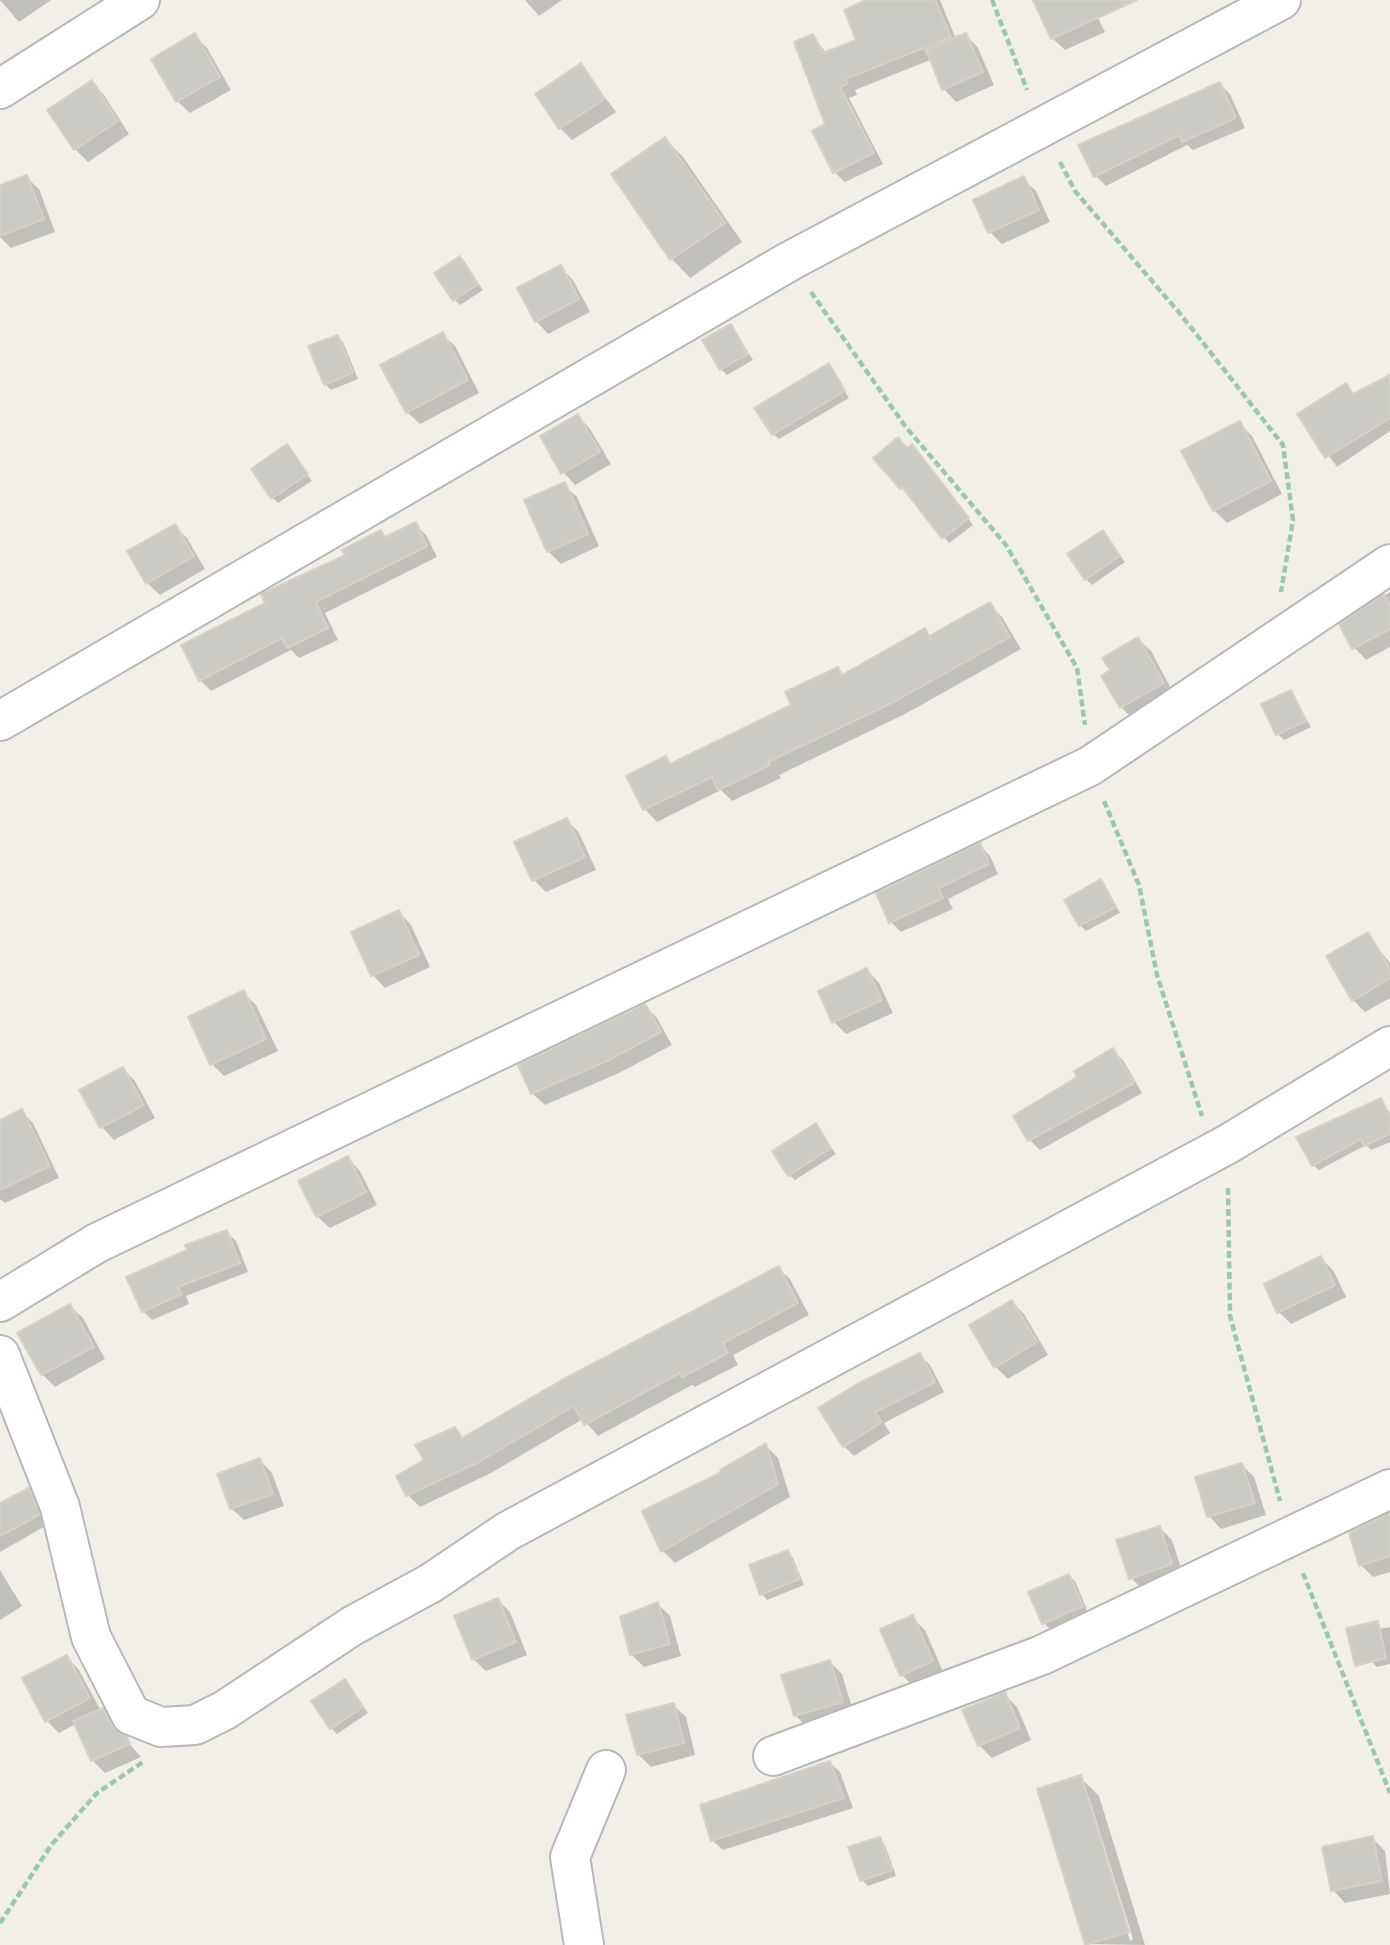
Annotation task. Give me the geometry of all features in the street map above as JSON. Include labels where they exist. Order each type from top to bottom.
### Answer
[{"type":"street","points":[[0,89],[140,0]]},
{"type":"street","points":[[0,721],[790,261],[1281,0]]},
{"type":"street","points":[[0,1302],[97,1242],[1090,766],[1390,564]]},
{"type":"street","points":[[0,1355],[60,1507],[91,1637],[131,1715],[161,1727],[195,1725],[225,1710],[352,1626],[431,1583],[508,1531],[1228,1144],[1390,1046]]},
{"type":"street","points":[[773,1756],[1042,1655],[1390,1489]]},
{"type":"street","points":[[584,1945],[570,1857],[606,1770]]},
{"type":"path","points":[[992,0],[1042,127],[1075,191],[1182,316],[1283,445],[1293,520],[1273,644]]},
{"type":"path","points":[[790,261],[905,426],[1006,545],[1077,668],[1090,766],[1139,885],[1157,975],[1203,1119],[1228,1144],[1230,1316],[1289,1538],[1390,1793]]},
{"type":"path","points":[[0,1923],[52,1844],[97,1793],[149,1759]]},
{"type":"building","points":[[866,0],[935,0],[951,37],[846,79],[847,84],[840,87],[874,153],[833,173],[812,131],[825,124],[794,42],[813,34],[823,53],[856,40],[844,10]]},
{"type":"building","points":[[1033,0],[1137,0],[1051,39]]},
{"type":"building","points":[[195,33],[220,77],[176,102],[151,59]]},
{"type":"building","points":[[966,33],[983,72],[942,90],[926,50]]},
{"type":"building","points":[[581,63],[605,99],[559,129],[535,94]]},
{"type":"building","points":[[92,80],[118,121],[74,150],[47,110]]},
{"type":"building","points":[[1220,82],[1236,118],[1182,142],[1179,135],[1094,177],[1078,145]]},
{"type":"building","points":[[665,137],[725,223],[670,260],[611,174]]},
{"type":"building","points":[[27,175],[44,219],[0,236],[0,185]]},
{"type":"building","points":[[1024,176],[1039,210],[988,233],[973,200]]},
{"type":"building","points":[[460,256],[478,284],[453,301],[434,273]]},
{"type":"building","points":[[561,265],[579,299],[535,322],[517,288]]},
{"type":"building","points":[[731,324],[748,354],[720,370],[702,340]]},
{"type":"building","points":[[443,332],[468,380],[406,413],[380,365]]},
{"type":"building","points":[[338,335],[353,373],[324,385],[308,346]]},
{"type":"building","points":[[829,363],[845,391],[772,435],[754,408]]},
{"type":"building","points":[[1390,375],[1390,418],[1325,458],[1297,414],[1346,383],[1353,394]]},
{"type":"building","points":[[578,414],[600,452],[561,474],[540,436]]},
{"type":"building","points":[[1240,421],[1271,481],[1213,511],[1181,451]]},
{"type":"building","points":[[898,437],[907,448],[912,444],[969,518],[942,539],[902,487],[900,489],[873,458]]},
{"type":"building","points":[[287,444],[308,474],[271,499],[251,469]]},
{"type":"building","points":[[565,482],[588,534],[547,552],[524,500]]},
{"type":"building","points":[[416,522],[427,546],[316,602],[328,628],[287,648],[282,638],[199,681],[181,645],[265,603],[261,594],[345,555],[342,550],[381,530],[385,537]]},
{"type":"building","points":[[175,524],[194,556],[146,584],[127,551]]},
{"type":"building","points":[[1103,530],[1120,556],[1085,580],[1067,554]]},
{"type":"building","points":[[1384,594],[1390,605],[1390,629],[1352,649],[1339,624]]},
{"type":"building","points":[[990,602],[1010,637],[892,703],[768,762],[770,765],[718,790],[712,777],[643,810],[626,776],[666,756],[670,764],[791,705],[785,692],[838,667],[842,675],[925,628],[929,636]]},
{"type":"building","points":[[1138,637],[1164,683],[1120,708],[1101,676],[1110,670],[1102,658]]},
{"type":"building","points":[[1291,690],[1306,721],[1276,735],[1261,704]]},
{"type":"building","points":[[567,818],[585,857],[532,881],[514,842]]},
{"type":"building","points":[[980,843],[989,864],[939,888],[943,898],[889,923],[876,893]]},
{"type":"building","points":[[1101,879],[1116,907],[1079,926],[1064,900]]},
{"type":"building","points":[[399,910],[419,955],[371,976],[351,932]]},
{"type":"building","points":[[1368,932],[1390,969],[1390,978],[1352,1001],[1326,956]]},
{"type":"building","points":[[867,968],[882,1000],[832,1023],[818,991]]},
{"type":"building","points":[[244,990],[266,1039],[210,1065],[188,1017]]},
{"type":"building","points":[[645,1004],[661,1032],[607,1061],[531,1094],[518,1065]]},
{"type":"building","points":[[1113,1048],[1134,1083],[1028,1141],[1013,1116],[1077,1077],[1074,1071]]},
{"type":"building","points":[[123,1067],[144,1105],[100,1128],[79,1090]]},
{"type":"building","points":[[1381,1098],[1390,1118],[1390,1134],[1364,1146],[1361,1139],[1312,1166],[1296,1137]]},
{"type":"building","points":[[22,1109],[50,1166],[0,1190],[0,1120]]},
{"type":"building","points":[[816,1123],[831,1148],[788,1176],[772,1151]]},
{"type":"building","points":[[348,1156],[366,1192],[316,1217],[298,1181]]},
{"type":"building","points":[[227,1230],[240,1263],[178,1287],[182,1294],[142,1312],[126,1277],[187,1250],[185,1245]]},
{"type":"building","points":[[1321,1256],[1335,1285],[1277,1313],[1264,1284]]},
{"type":"building","points":[[779,1266],[798,1303],[723,1343],[728,1353],[682,1377],[680,1373],[584,1425],[574,1406],[479,1462],[406,1496],[396,1476],[424,1460],[415,1445],[455,1427],[462,1438],[560,1381]]},
{"type":"building","points":[[1012,1300],[1037,1342],[994,1368],[969,1325]]},
{"type":"building","points":[[70,1304],[94,1347],[41,1375],[17,1333]]},
{"type":"building","points":[[920,1353],[935,1382],[875,1412],[882,1422],[843,1447],[818,1408],[857,1384]]},
{"type":"building","points":[[766,1443],[778,1484],[661,1552],[642,1511],[722,1472],[720,1470]]},
{"type":"building","points":[[260,1458],[273,1494],[230,1509],[217,1474]]},
{"type":"building","points":[[1242,1463],[1255,1503],[1207,1517],[1195,1477]]},
{"type":"building","points":[[29,1488],[39,1515],[0,1536],[0,1503]]},
{"type":"building","points":[[1390,1513],[1390,1556],[1359,1566],[1349,1533]]},
{"type":"building","points":[[1160,1526],[1172,1564],[1129,1579],[1116,1540]]},
{"type":"building","points":[[788,1550],[800,1579],[760,1595],[749,1565]]},
{"type":"building","points":[[1069,1574],[1083,1606],[1042,1624],[1028,1592]]},
{"type":"building","points":[[498,1598],[516,1642],[472,1660],[454,1616]]},
{"type":"building","points":[[658,1602],[670,1644],[630,1655],[620,1617]]},
{"type":"building","points":[[913,1615],[933,1661],[900,1676],[880,1629]]},
{"type":"building","points":[[1378,1621],[1386,1658],[1355,1666],[1346,1628]]},
{"type":"building","points":[[67,1655],[90,1698],[45,1722],[22,1678]]},
{"type":"building","points":[[830,1660],[843,1702],[794,1716],[781,1675]]},
{"type":"building","points":[[345,1679],[363,1707],[330,1729],[311,1701]]},
{"type":"building","points":[[1005,1692],[1020,1728],[978,1746],[962,1710]]},
{"type":"building","points":[[674,1703],[684,1743],[637,1755],[626,1715]]},
{"type":"building","points":[[103,1708],[112,1725],[127,1737],[130,1744],[91,1761],[73,1721]]},
{"type":"building","points":[[830,1761],[844,1798],[711,1841],[700,1805]]},
{"type":"building","points":[[1081,1775],[1129,1932],[1085,1945],[1037,1789]]},
{"type":"building","points":[[1373,1836],[1382,1881],[1331,1891],[1322,1847]]},
{"type":"building","points":[[880,1837],[892,1870],[860,1881],[848,1847]]}]
